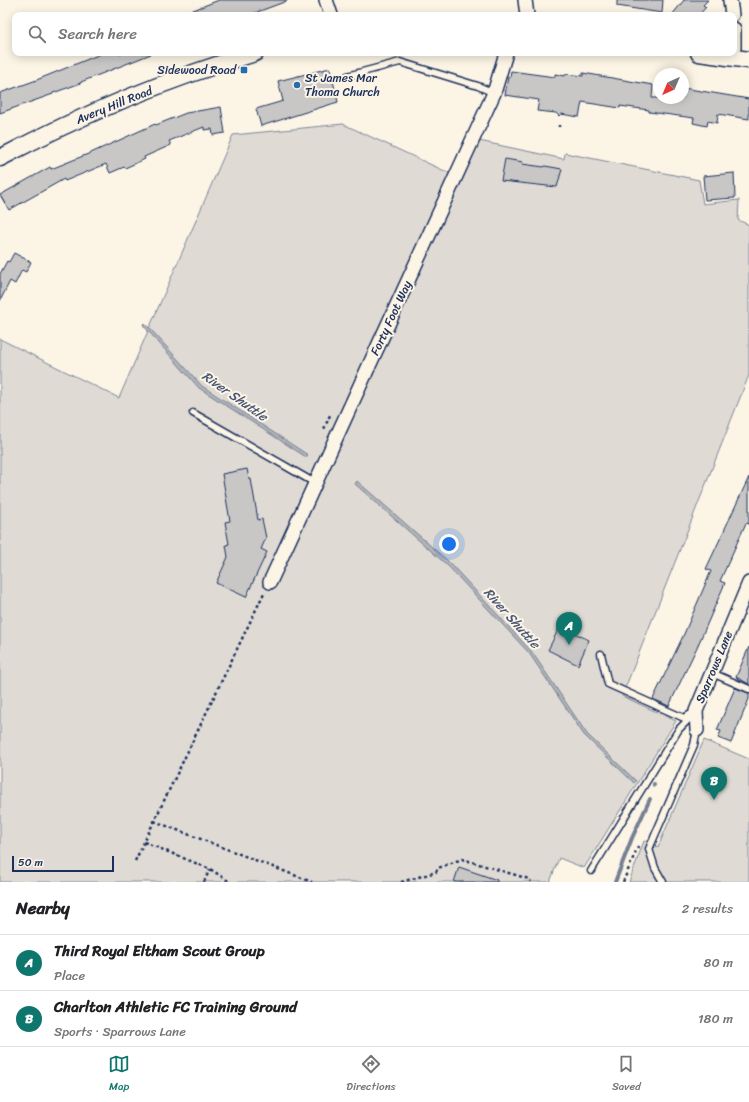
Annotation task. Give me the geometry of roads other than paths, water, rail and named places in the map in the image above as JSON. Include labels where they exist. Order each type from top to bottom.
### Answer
[{"type":"street","points":[[326,0],[330,12]]},
{"type":"street","points":[[525,0],[527,12]]},
{"type":"street","points":[[730,0],[732,12]]},
{"type":"street","name":"Avery Hill Road","points":[[0,158],[44,134],[103,108],[214,65],[246,56]]},
{"type":"street","name":"Forty Foot Way","points":[[270,582],[494,93],[505,56]]},
{"type":"street","name":"Sparrows Lane","points":[[698,730],[696,711],[749,583]]},
{"type":"lane","points":[[347,76],[400,62],[478,86],[494,93]]},
{"type":"lane","points":[[193,413],[315,483]]},
{"type":"lane","points":[[601,654],[608,684],[684,718],[696,711]]},
{"type":"lane","points":[[712,673],[749,689]]},
{"type":"lane","points":[[591,871],[679,729],[696,711]]},
{"type":"lane","points":[[663,882],[655,868],[649,849],[694,745],[698,730]]},
{"type":"waterway","points":[[615,882],[632,838],[650,799]]},
{"type":"place","name":"Sidewood Road","points":[[244,70]]},
{"type":"place","name":"St James Mar Thoma Church","points":[[297,85]]},
{"type":"place","name":"Third Royal Eltham Scout Group","points":[[569,645]]},
{"type":"place","name":"Charlton Athletic FC Training Ground","points":[[714,800]]},
{"type":"water label","name":"River Shuttle","points":[[235,396]]},
{"type":"water label","name":"River Shuttle","points":[[512,618]]}]
